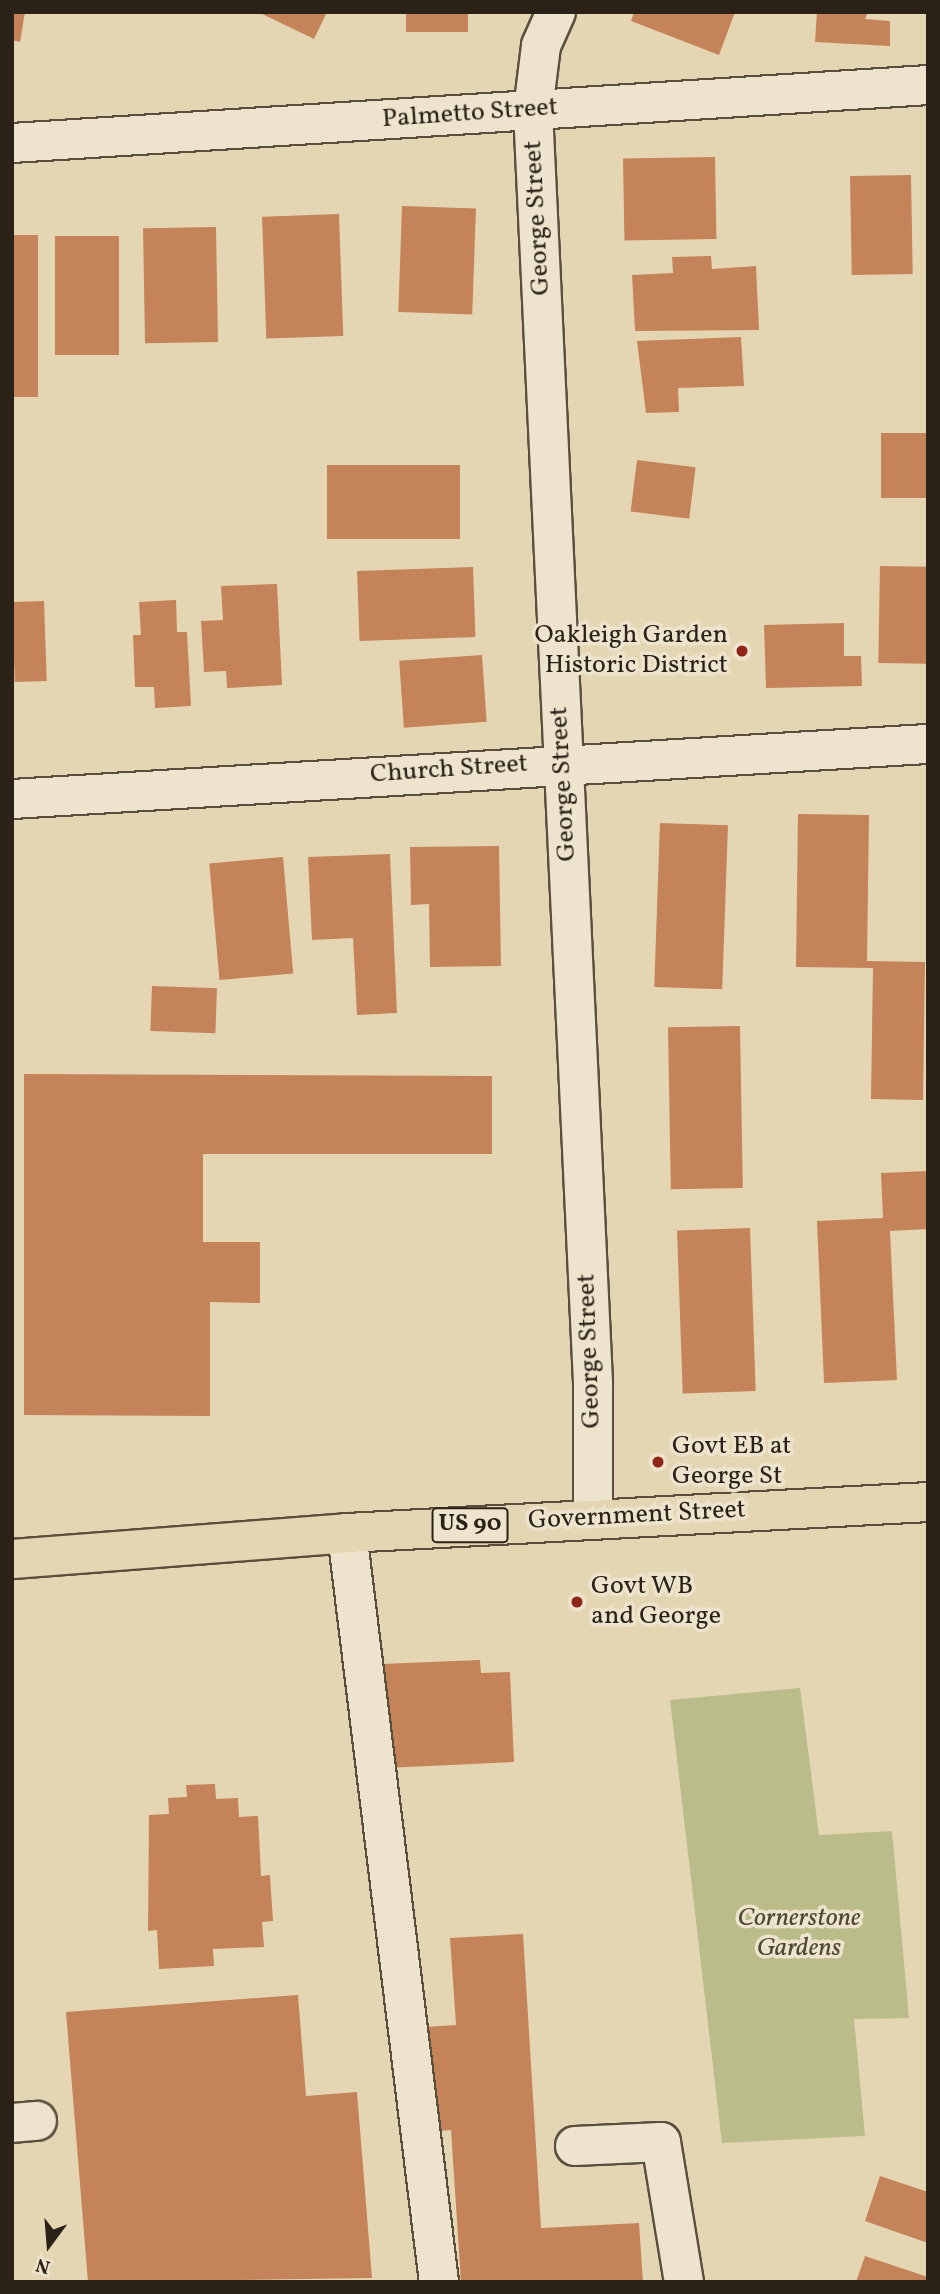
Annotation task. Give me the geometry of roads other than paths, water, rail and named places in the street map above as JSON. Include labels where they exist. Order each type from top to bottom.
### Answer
[{"type":"main road","name":"Government Street","points":[[12,1559],[347,1533],[928,1502]]},
{"type":"street","name":"George Street","points":[[556,12],[541,46],[533,110],[592,1370],[593,1518]]},
{"type":"street","name":"Palmetto Street","points":[[12,143],[928,85]]},
{"type":"street","name":"Church Street","points":[[12,799],[562,763],[928,744]]},
{"type":"street","points":[[347,1533],[439,2282]]},
{"type":"street","points":[[575,2146],[661,2142],[684,2282]]},
{"type":"place","name":"Oakleigh Garden Historic District","points":[[742,651]]},
{"type":"place","name":"Govt EB at George St","points":[[658,1462]]},
{"type":"place","name":"Govt WB and George","points":[[577,1602]]},
{"type":"park label","name":"Cornerstone Gardens","points":[[799,1934]]}]
